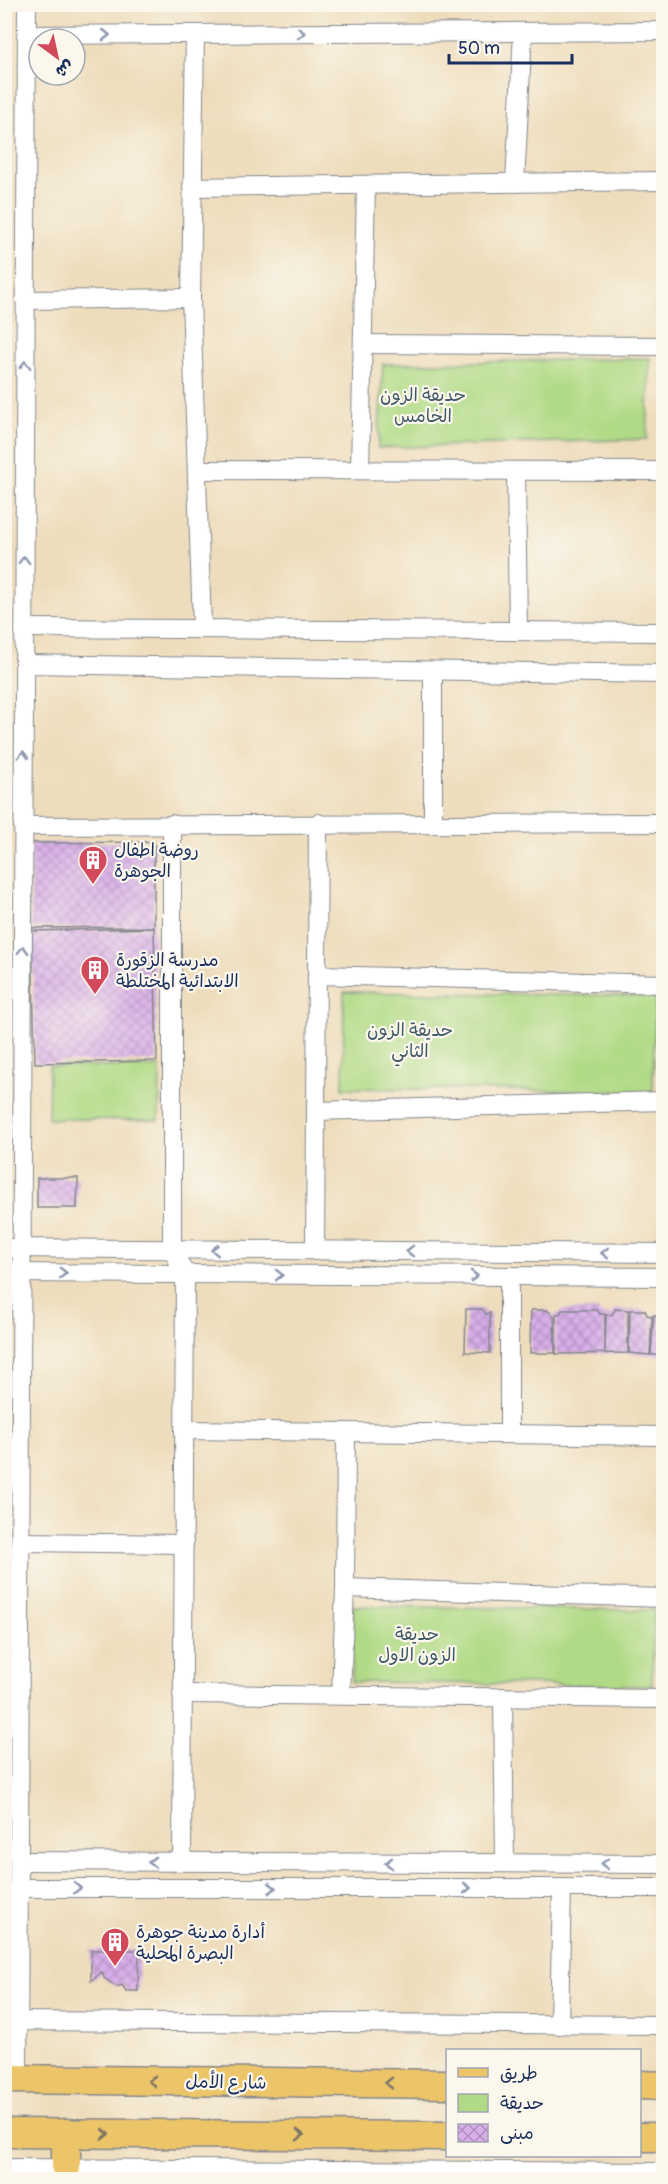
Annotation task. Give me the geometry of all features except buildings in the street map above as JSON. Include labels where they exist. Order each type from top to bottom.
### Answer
[{"type":"main road","name":"شارع الأمل","points":[[11,2079],[446,2084]]},
{"type":"main road","points":[[641,2085],[663,2086]]},
{"type":"main road","points":[[4,2133],[446,2136]]},
{"type":"main road","points":[[66,2133],[66,2168]]},
{"type":"main road","points":[[641,2137],[663,2137]]},
{"type":"street","points":[[11,2079],[11,2021],[19,1888],[20,1542],[13,1248],[23,826],[27,4]]},
{"type":"street","points":[[26,35],[663,31]]},
{"type":"street","points":[[515,183],[523,32]]},
{"type":"street","points":[[195,34],[191,298],[202,627]]},
{"type":"street","points":[[192,187],[663,181]]},
{"type":"street","points":[[360,470],[366,185]]},
{"type":"street","points":[[25,300],[191,298]]},
{"type":"street","points":[[363,344],[663,346]]},
{"type":"street","points":[[198,470],[663,471]]},
{"type":"street","points":[[516,471],[518,631]]},
{"type":"street","points":[[24,628],[202,627],[663,632]]},
{"type":"street","points":[[24,664],[663,674]]},
{"type":"street","points":[[433,671],[434,823]]},
{"type":"street","points":[[315,1251],[318,823]]},
{"type":"street","points":[[23,826],[663,823]]},
{"type":"street","points":[[172,824],[172,1249],[185,1274],[182,1862]]},
{"type":"street","points":[[317,975],[663,984]]},
{"type":"street","points":[[316,1111],[663,1101]]},
{"type":"street","points":[[13,1248],[663,1253]]},
{"type":"street","points":[[13,1273],[663,1277]]},
{"type":"street","points":[[509,1276],[509,1434]]},
{"type":"street","points":[[184,1430],[663,1436]]},
{"type":"street","points":[[341,1695],[345,1588],[346,1432]]},
{"type":"street","points":[[20,1542],[184,1544]]},
{"type":"street","points":[[345,1588],[663,1598]]},
{"type":"street","points":[[182,1694],[663,1699]]},
{"type":"street","points":[[503,1697],[505,1863]]},
{"type":"street","points":[[19,1861],[663,1864]]},
{"type":"street","points":[[19,1888],[663,1888]]},
{"type":"street","points":[[559,2025],[562,1888]]},
{"type":"street","points":[[11,2021],[663,2025]]},
{"type":"street","points":[[9,2172],[66,2168],[145,2174],[280,2175],[605,2176],[663,2172]]},
{"type":"green space","name":"حديقة الزون الخامس","points":[[650,358],[647,439],[378,448],[383,364]]},
{"type":"green space","name":"حديقة الزون الثاني","points":[[344,992],[655,996],[653,1092],[343,1088]]},
{"type":"green space","points":[[49,1066],[160,1067],[159,1120],[48,1119]]},
{"type":"green space","name":"حديقة الزون الاول","points":[[353,1606],[654,1610],[652,1686],[352,1682]]},
{"type":"place","name":"روضة اطفال الجوهرة","points":[[93,886]]},
{"type":"place","name":"مدرسة الزقورة الابتدائية المختلطة","points":[[95,996]]},
{"type":"place","name":"أدارة مدينة جوهرة البصرة المحلية","points":[[115,1968]]}]
